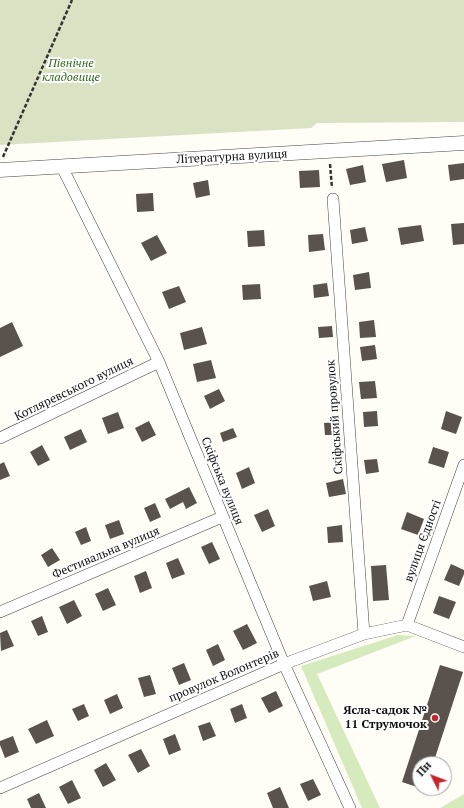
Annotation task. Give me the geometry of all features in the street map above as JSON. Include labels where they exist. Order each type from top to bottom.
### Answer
[{"type":"street","name":"Літературна вулиця","points":[[2,164],[62,167],[464,144]]},
{"type":"street","name":"Скіфська вулиця","points":[[62,167],[159,362],[284,664],[347,807]]},
{"type":"street","name":"Скіфський провулок","points":[[333,199],[364,634]]},
{"type":"street","name":"Котляревського вулиця","points":[[0,438],[159,362]]},
{"type":"street","name":"вулиця Єдності","points":[[407,625],[464,465]]},
{"type":"street","name":"Фестивальна вулиця","points":[[0,612],[222,517]]},
{"type":"street","name":"провулок Волонтерів","points":[[0,788],[284,664],[364,634],[407,625]]},
{"type":"street","points":[[407,625],[464,647]]},
{"type":"path","points":[[2,164],[72,0]]},
{"type":"path","points":[[329,152],[333,199]]},
{"type":"green space","name":"Північне кладовище","points":[[0,0],[464,0],[464,122],[317,123],[311,128],[0,145]]},
{"type":"green space","points":[[398,635],[416,636],[317,674],[380,808],[362,808],[301,666]]},
{"type":"green space","points":[[464,794],[464,808],[440,808]]},
{"type":"building","points":[[404,160],[407,178],[386,182],[382,164]]},
{"type":"building","points":[[464,163],[464,179],[450,181],[448,165]]},
{"type":"building","points":[[363,165],[366,182],[350,185],[346,169]]},
{"type":"building","points":[[319,170],[320,187],[300,188],[299,171]]},
{"type":"building","points":[[208,180],[210,195],[196,198],[193,183]]},
{"type":"building","points":[[153,193],[154,211],[137,212],[136,194]]},
{"type":"building","points":[[464,223],[464,244],[453,245],[451,224]]},
{"type":"building","points":[[421,225],[424,241],[401,245],[398,228]]},
{"type":"building","points":[[365,227],[368,241],[352,244],[350,230]]},
{"type":"building","points":[[264,230],[265,246],[248,247],[247,231]]},
{"type":"building","points":[[323,234],[325,250],[309,252],[308,235]]},
{"type":"building","points":[[157,235],[167,253],[151,261],[141,243]]},
{"type":"building","points":[[369,272],[371,288],[355,290],[353,275]]},
{"type":"building","points":[[327,283],[329,296],[314,298],[313,285]]},
{"type":"building","points":[[260,284],[261,299],[243,300],[242,285]]},
{"type":"building","points":[[179,286],[186,302],[169,309],[162,292]]},
{"type":"building","points":[[374,320],[376,337],[360,338],[359,322]]},
{"type":"building","points":[[12,322],[23,346],[0,357],[0,328]]},
{"type":"building","points":[[332,326],[333,337],[319,338],[318,327]]},
{"type":"building","points":[[202,327],[207,344],[184,350],[180,333]]},
{"type":"building","points":[[375,345],[377,359],[362,361],[360,347]]},
{"type":"building","points":[[211,360],[216,378],[197,382],[193,364]]},
{"type":"building","points":[[375,381],[377,398],[361,399],[359,382]]},
{"type":"building","points":[[219,389],[225,401],[210,409],[204,396]]},
{"type":"building","points":[[377,411],[378,426],[364,427],[363,412]]},
{"type":"building","points":[[446,411],[462,417],[456,434],[441,429]]},
{"type":"building","points":[[118,412],[124,428],[108,434],[102,418]]},
{"type":"building","points":[[149,421],[156,435],[142,442],[135,428]]},
{"type":"building","points":[[336,422],[336,435],[325,435],[324,423]]},
{"type":"building","points":[[233,428],[237,437],[223,442],[220,433]]},
{"type":"building","points":[[81,429],[87,442],[70,450],[64,437]]},
{"type":"building","points":[[42,445],[50,460],[38,466],[30,452]]},
{"type":"building","points":[[433,447],[449,452],[444,468],[428,463]]},
{"type":"building","points":[[377,459],[379,472],[366,474],[364,460]]},
{"type":"building","points":[[4,462],[10,476],[0,480],[0,464]]},
{"type":"building","points":[[249,467],[255,483],[242,489],[236,473]]},
{"type":"building","points":[[343,479],[346,494],[329,497],[326,483]]},
{"type":"building","points":[[189,487],[197,503],[186,509],[183,502],[170,509],[165,499]]},
{"type":"building","points":[[155,503],[161,517],[150,522],[144,508]]},
{"type":"building","points":[[268,509],[275,526],[262,532],[254,515]]},
{"type":"building","points":[[407,512],[424,519],[418,535],[401,529]]},
{"type":"building","points":[[119,520],[124,534],[110,539],[105,525]]},
{"type":"building","points":[[342,525],[343,542],[328,543],[327,527]]},
{"type":"building","points":[[86,527],[91,541],[81,545],[75,532]]},
{"type":"building","points":[[212,542],[220,559],[209,564],[201,547]]},
{"type":"building","points":[[52,548],[60,560],[48,567],[41,555]]},
{"type":"building","points":[[178,558],[185,574],[172,579],[166,563]]},
{"type":"building","points":[[451,564],[464,570],[459,586],[444,580]]},
{"type":"building","points":[[386,565],[389,600],[373,601],[371,566]]},
{"type":"building","points":[[146,571],[152,588],[140,593],[134,576]]},
{"type":"building","points":[[327,581],[331,597],[313,601],[309,586]]},
{"type":"building","points":[[108,588],[116,605],[103,611],[95,594]]},
{"type":"building","points":[[439,596],[456,602],[449,619],[433,613]]},
{"type":"building","points":[[74,600],[82,616],[67,624],[59,607]]},
{"type":"building","points":[[42,616],[48,632],[38,636],[31,621]]},
{"type":"building","points":[[247,624],[257,643],[243,650],[233,631]]},
{"type":"building","points":[[7,630],[14,646],[1,651],[0,633]]},
{"type":"building","points":[[218,644],[225,660],[213,666],[206,650]]},
{"type":"building","points":[[184,663],[191,680],[179,685],[172,668]]},
{"type":"building","name":"Ясла-садок № 11 Струмочок","points":[[440,665],[463,672],[436,756],[412,756],[412,785],[402,782]]},
{"type":"building","points":[[150,675],[156,694],[144,697],[138,678]]},
{"type":"building","points":[[276,691],[283,706],[269,713],[261,698]]},
{"type":"building","points":[[117,694],[123,708],[110,714],[104,700]]},
{"type":"building","points":[[84,704],[89,716],[78,721],[72,709]]},
{"type":"building","points":[[242,704],[247,718],[235,723],[230,709]]},
{"type":"building","points":[[47,720],[54,736],[36,744],[28,729]]},
{"type":"building","points":[[210,722],[216,736],[203,741],[198,726]]},
{"type":"building","points":[[175,734],[181,750],[169,755],[163,739]]},
{"type":"building","points":[[13,736],[19,752],[5,758],[0,741]]},
{"type":"building","points":[[141,749],[150,766],[138,773],[128,755]]},
{"type":"building","points":[[106,763],[116,780],[103,787],[94,770]]},
{"type":"building","points":[[313,779],[321,795],[308,801],[300,784]]},
{"type":"building","points":[[72,780],[81,798],[68,804],[59,787]]},
{"type":"building","points":[[280,787],[289,808],[273,808],[267,793]]},
{"type":"building","points":[[39,793],[46,808],[31,808],[27,799]]},
{"type":"place","name":"Ясла-садок № 11 Струмочок","points":[[435,718]]}]
